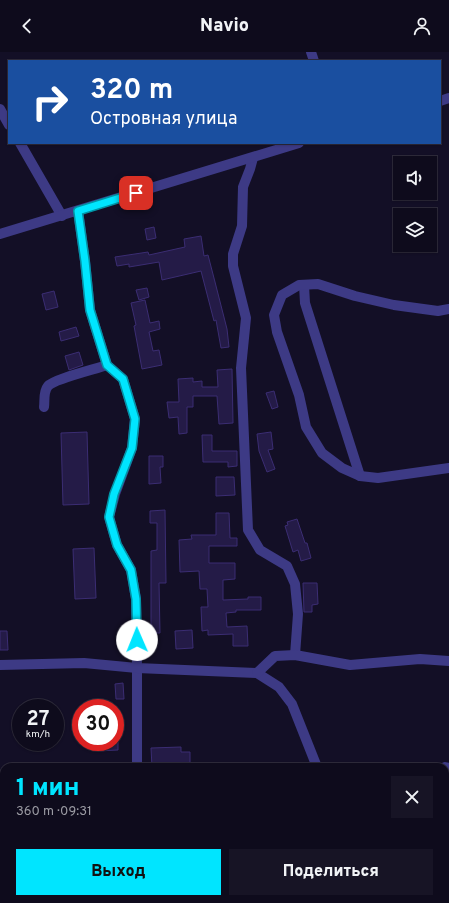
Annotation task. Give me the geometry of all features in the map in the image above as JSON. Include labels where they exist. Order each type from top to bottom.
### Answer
[{"type":"street","points":[[0,109],[8,123]]},
{"type":"street","points":[[21,144],[62,216]]},
{"type":"street","points":[[0,234],[296,144]]},
{"type":"street","points":[[253,158],[243,187],[242,226],[233,254],[233,266],[246,318],[241,368],[248,530],[260,550],[287,566],[295,584],[298,614],[295,655]]},
{"type":"street","points":[[78,211],[90,310],[107,365],[123,379],[135,419],[132,448],[114,494],[109,517],[117,545],[131,570],[136,599],[137,763]]},
{"type":"street","points":[[449,309],[438,311],[394,305],[354,296],[318,284],[299,285],[282,295],[274,315],[277,332],[299,395],[306,427],[322,453],[342,468],[360,476],[378,478],[449,468]]},
{"type":"street","points":[[304,285],[305,303],[360,476]]},
{"type":"street","points":[[44,407],[45,394],[48,386],[56,381],[107,365]]},
{"type":"street","points":[[257,673],[275,656],[295,655],[350,665],[420,659],[449,661]]},
{"type":"street","points":[[0,665],[84,663],[137,668],[257,673],[279,687],[292,704],[315,763]]},
{"type":"building","points":[[154,227],[156,238],[147,240],[145,229]]},
{"type":"building","points":[[201,236],[204,256],[208,255],[227,329],[229,347],[221,348],[216,320],[214,321],[201,271],[162,280],[159,262],[129,267],[129,264],[117,266],[115,257],[148,252],[149,255],[185,247],[184,239]]},
{"type":"building","points":[[147,288],[149,297],[139,300],[136,290]]},
{"type":"building","points":[[54,291],[58,307],[46,310],[42,294]]},
{"type":"building","points":[[145,300],[150,323],[159,321],[160,329],[149,332],[153,351],[159,350],[162,365],[142,369],[134,326],[136,325],[131,303]]},
{"type":"building","points":[[76,327],[79,336],[61,341],[59,332]]},
{"type":"building","points":[[79,352],[83,365],[69,370],[65,356]]},
{"type":"building","points":[[232,369],[233,423],[219,424],[217,396],[193,396],[193,407],[187,407],[187,433],[179,434],[178,417],[169,418],[167,402],[179,402],[178,379],[193,378],[193,382],[202,381],[202,387],[218,387],[217,370]]},
{"type":"building","points":[[274,391],[278,407],[272,409],[266,393]]},
{"type":"building","points":[[87,432],[89,504],[63,505],[61,433]]},
{"type":"building","points":[[271,432],[273,449],[268,450],[275,469],[267,472],[259,451],[257,434]]},
{"type":"building","points":[[202,435],[212,435],[212,451],[237,451],[237,466],[228,467],[228,462],[203,462]]},
{"type":"building","points":[[149,456],[163,456],[163,467],[160,467],[161,483],[149,484]]},
{"type":"building","points":[[216,477],[234,477],[235,495],[216,496]]},
{"type":"building","points":[[165,510],[166,583],[159,583],[160,633],[151,633],[151,551],[157,550],[157,523],[150,523],[150,511]]},
{"type":"building","points":[[216,513],[229,513],[230,538],[237,538],[237,546],[209,546],[209,563],[235,563],[235,579],[223,580],[223,600],[261,597],[261,610],[236,610],[236,612],[226,613],[227,627],[247,626],[248,646],[233,646],[233,634],[208,635],[208,630],[202,631],[201,607],[208,607],[207,589],[200,589],[199,571],[180,572],[179,540],[192,539],[191,535],[216,535]]},
{"type":"building","points":[[297,519],[305,543],[307,543],[311,558],[301,561],[298,550],[293,552],[285,526],[288,525],[287,522]]},
{"type":"building","points":[[94,548],[96,598],[75,599],[73,549]]},
{"type":"building","points":[[303,583],[317,583],[318,604],[312,605],[312,612],[304,612]]},
{"type":"building","points":[[192,630],[193,648],[176,649],[175,631]]},
{"type":"building","points":[[0,631],[7,631],[8,650],[0,650]]},
{"type":"building","points":[[123,683],[124,699],[116,699],[115,684]]},
{"type":"building","points":[[181,747],[181,752],[190,752],[190,763],[152,763],[151,748]]},
{"type":"route","points":[[136,193],[78,211],[90,310],[107,365],[123,379],[135,419],[132,448],[114,494],[109,517],[117,545],[131,570],[136,599],[137,640]]}]
